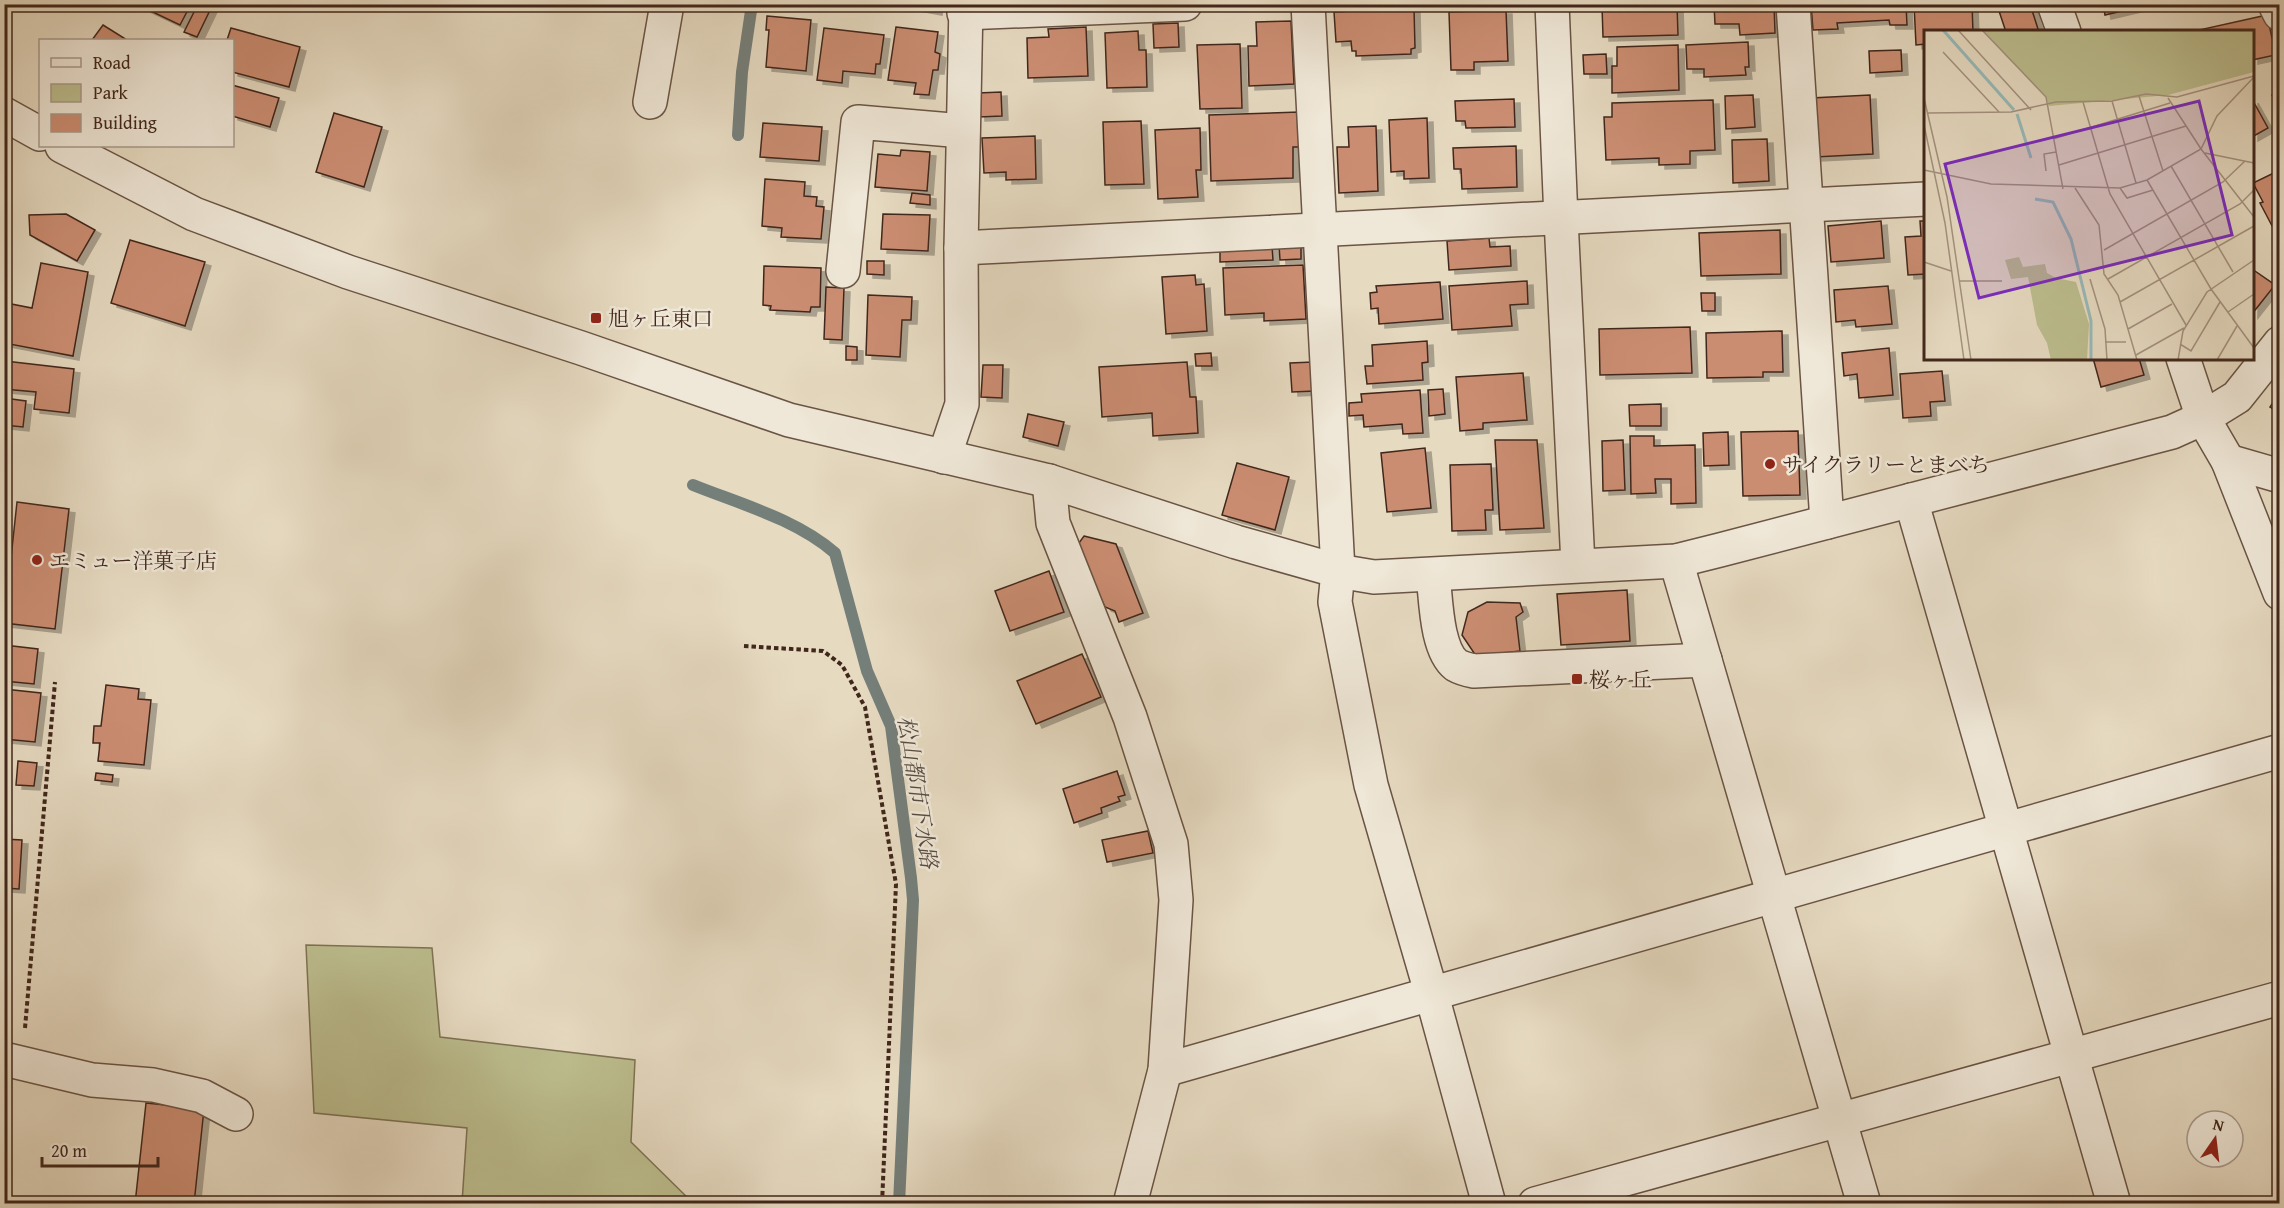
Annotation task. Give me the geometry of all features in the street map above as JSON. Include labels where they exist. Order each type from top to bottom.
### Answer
[{"type":"street","points":[[650,102],[667,4]]},
{"type":"street","points":[[944,457],[962,404],[961,248],[965,9],[1185,4]]},
{"type":"street","points":[[1308,4],[1318,229],[1338,571],[1335,602],[1371,785],[1489,1203]]},
{"type":"street","points":[[1552,4],[1578,565]]},
{"type":"street","points":[[1793,4],[1827,522]]},
{"type":"street","points":[[2054,4],[2063,30]]},
{"type":"street","points":[[2275,4],[2280,14]]},
{"type":"street","points":[[4,114],[39,133]]},
{"type":"street","points":[[843,270],[858,122],[963,131]]},
{"type":"street","points":[[64,147],[194,214],[348,272],[581,348],[789,420],[1049,481],[1236,542],[1338,571],[1374,577],[1677,561],[2172,432],[2203,418],[2237,397],[2280,344]]},
{"type":"street","points":[[961,248],[1805,207],[1924,199]]},
{"type":"street","points":[[2184,360],[2203,418],[2228,461],[2280,593]]},
{"type":"street","points":[[2228,461],[2280,476]]},
{"type":"street","points":[[1049,481],[1053,523],[1130,717],[1171,844],[1176,900],[1165,1070],[1130,1203]]},
{"type":"street","points":[[1911,500],[2114,1203]]},
{"type":"street","points":[[1677,561],[1864,1203]]},
{"type":"street","points":[[1433,575],[1442,639],[1446,651],[1457,666],[1474,671],[1705,660]]},
{"type":"street","points":[[1165,1070],[1431,992],[2007,831],[2280,751]]},
{"type":"street","points":[[1535,1203],[2280,998]]},
{"type":"street","points":[[13,1061],[92,1080],[153,1085],[202,1096],[236,1114]]},
{"type":"path","points":[[744,646],[824,651],[842,665],[865,707],[896,884],[882,1203]]},
{"type":"path","points":[[13,1061],[55,682]]},
{"type":"green space","points":[[306,945],[432,948],[440,1037],[635,1060],[631,1142],[693,1203],[462,1203],[467,1128],[314,1113]]},
{"type":"building","points":[[136,4],[191,4],[180,25]]},
{"type":"building","points":[[198,4],[213,4],[197,37],[184,32]]},
{"type":"building","points":[[898,4],[937,4],[936,11]]},
{"type":"building","points":[[1677,4],[1678,35],[1603,37],[1602,6]]},
{"type":"building","points":[[1714,4],[1774,4],[1775,33],[1740,35],[1739,24],[1715,24]]},
{"type":"building","points":[[1811,4],[1906,4],[1907,25],[1890,25],[1889,20],[1837,23],[1838,29],[1813,30]]},
{"type":"building","points":[[1914,4],[1972,4],[1973,30],[1924,30],[1924,44],[1916,45]]},
{"type":"building","points":[[2030,4],[2038,30],[2005,30],[1997,5]]},
{"type":"building","points":[[2103,4],[2152,4],[2105,15]]},
{"type":"building","points":[[1414,8],[1415,48],[1411,49],[1411,54],[1356,56],[1356,51],[1352,51],[1351,41],[1336,42],[1334,12]]},
{"type":"building","points":[[1506,10],[1508,61],[1474,62],[1474,70],[1451,70],[1449,12]]},
{"type":"building","points":[[2267,15],[2272,38],[2277,37],[2280,54],[2254,60],[2254,30],[2199,30]]},
{"type":"building","points":[[767,16],[811,20],[806,71],[766,67],[769,30],[766,30]]},
{"type":"building","points":[[1291,21],[1294,84],[1249,86],[1248,46],[1257,46],[1256,22]]},
{"type":"building","points":[[1178,23],[1179,47],[1154,48],[1153,24]]},
{"type":"building","points":[[103,25],[125,39],[93,39]]},
{"type":"building","points":[[896,27],[938,32],[935,52],[940,54],[938,70],[933,70],[929,95],[914,94],[916,83],[888,80]]},
{"type":"building","points":[[1086,27],[1088,76],[1028,78],[1027,38],[1049,37],[1048,29]]},
{"type":"building","points":[[231,28],[300,47],[289,87],[234,73],[234,39],[227,39]]},
{"type":"building","points":[[824,28],[884,35],[880,64],[876,64],[875,74],[843,71],[842,83],[817,80]]},
{"type":"building","points":[[1138,31],[1139,50],[1146,50],[1147,87],[1107,88],[1105,33]]},
{"type":"building","points":[[1748,42],[1749,67],[1745,67],[1746,75],[1704,77],[1704,69],[1687,69],[1686,45]]},
{"type":"building","points":[[1240,44],[1242,108],[1200,109],[1197,45]]},
{"type":"building","points":[[1678,45],[1679,90],[1612,93],[1612,66],[1617,66],[1617,47]]},
{"type":"building","points":[[1901,50],[1902,71],[1870,73],[1869,51]]},
{"type":"building","points":[[1606,54],[1607,74],[1584,74],[1583,55]]},
{"type":"building","points":[[234,86],[279,98],[270,127],[234,117]]},
{"type":"building","points":[[2280,91],[2280,111],[2272,95]]},
{"type":"building","points":[[1001,92],[1002,116],[979,117],[978,93]]},
{"type":"building","points":[[1753,95],[1755,127],[1726,129],[1725,96]]},
{"type":"building","points":[[1870,95],[1873,154],[1815,157],[1811,98]]},
{"type":"building","points":[[1514,99],[1515,127],[1466,128],[1465,121],[1456,121],[1455,101]]},
{"type":"building","points":[[1713,100],[1715,150],[1690,151],[1690,164],[1659,165],[1659,158],[1606,160],[1604,117],[1612,117],[1612,103]]},
{"type":"building","points":[[2254,103],[2268,128],[2254,136]]},
{"type":"building","points":[[1299,112],[1300,147],[1293,147],[1293,178],[1211,181],[1209,115]]},
{"type":"building","points":[[334,113],[382,127],[364,187],[316,172]]},
{"type":"building","points":[[1427,118],[1429,178],[1404,179],[1404,171],[1391,172],[1389,120]]},
{"type":"building","points":[[1141,121],[1144,184],[1105,185],[1103,122]]},
{"type":"building","points":[[763,123],[822,127],[819,161],[760,157]]},
{"type":"building","points":[[1376,126],[1378,191],[1339,193],[1337,147],[1349,147],[1348,127]]},
{"type":"building","points":[[1200,128],[1201,170],[1196,170],[1198,197],[1158,199],[1155,130]]},
{"type":"building","points":[[1035,136],[1036,179],[1006,180],[1006,172],[984,173],[982,138]]},
{"type":"building","points":[[1767,139],[1769,181],[1733,183],[1732,140]]},
{"type":"building","points":[[1516,146],[1517,187],[1462,189],[1461,169],[1454,169],[1453,148]]},
{"type":"building","points":[[901,150],[930,152],[927,191],[875,187],[878,154],[900,156]]},
{"type":"building","points":[[2280,170],[2280,241],[2260,203],[2263,202],[2254,183]]},
{"type":"building","points":[[765,179],[805,182],[804,196],[817,197],[816,206],[824,207],[821,239],[781,237],[782,228],[762,226]]},
{"type":"building","points":[[912,193],[930,195],[930,205],[910,203]]},
{"type":"building","points":[[66,214],[95,230],[77,261],[30,235],[29,215]]},
{"type":"building","points":[[883,214],[930,215],[928,251],[881,249]]},
{"type":"building","points":[[1881,221],[1884,258],[1831,262],[1828,226]]},
{"type":"building","points":[[1920,221],[1924,221],[1924,274],[1908,275],[1905,237],[1921,236]]},
{"type":"building","points":[[1780,230],[1781,274],[1701,276],[1699,233]]},
{"type":"building","points":[[1489,238],[1490,247],[1510,246],[1511,266],[1449,270],[1447,241]]},
{"type":"building","points":[[130,240],[205,262],[185,326],[111,303]]},
{"type":"building","points":[[1301,244],[1301,259],[1280,260],[1279,245]]},
{"type":"building","points":[[1272,246],[1273,260],[1220,262],[1220,248]]},
{"type":"building","points":[[867,261],[884,261],[884,275],[867,274]]},
{"type":"building","points":[[41,263],[88,272],[73,356],[4,343],[11,304],[32,308]]},
{"type":"building","points":[[1303,265],[1306,319],[1264,321],[1264,313],[1225,315],[1223,268]]},
{"type":"building","points":[[764,266],[821,268],[820,307],[811,307],[810,312],[770,310],[771,306],[763,305]]},
{"type":"building","points":[[2254,270],[2275,285],[2254,311]]},
{"type":"building","points":[[1195,275],[1196,285],[1204,284],[1207,331],[1166,334],[1162,277]]},
{"type":"building","points":[[1527,281],[1528,304],[1510,305],[1512,326],[1452,330],[1449,286]]},
{"type":"building","points":[[1440,282],[1443,319],[1379,324],[1378,308],[1371,309],[1370,293],[1377,292],[1376,286]]},
{"type":"building","points":[[1888,286],[1892,324],[1856,327],[1855,320],[1836,322],[1834,290]]},
{"type":"building","points":[[826,287],[844,288],[842,340],[824,339]]},
{"type":"building","points":[[1701,293],[1715,293],[1715,311],[1702,311]]},
{"type":"building","points":[[868,295],[912,297],[911,320],[902,320],[900,357],[866,355]]},
{"type":"building","points":[[1690,327],[1692,373],[1600,375],[1599,329]]},
{"type":"building","points":[[1782,331],[1783,372],[1763,372],[1763,377],[1707,378],[1706,333]]},
{"type":"building","points":[[1427,341],[1428,362],[1422,363],[1423,380],[1367,384],[1365,366],[1373,366],[1372,345]]},
{"type":"building","points":[[846,346],[857,347],[857,360],[846,360]]},
{"type":"building","points":[[1889,348],[1893,395],[1859,398],[1857,374],[1844,376],[1842,353]]},
{"type":"building","points":[[1211,353],[1212,366],[1196,366],[1195,354]]},
{"type":"building","points":[[2094,360],[2140,360],[2144,375],[2101,387]]},
{"type":"building","points":[[5,361],[74,369],[69,413],[34,409],[36,392],[4,389]]},
{"type":"building","points":[[1187,362],[1190,397],[1196,397],[1198,433],[1153,436],[1152,413],[1102,417],[1099,367]]},
{"type":"building","points":[[1313,362],[1315,391],[1292,392],[1290,363]]},
{"type":"building","points":[[983,365],[1003,365],[1002,398],[981,397]]},
{"type":"building","points":[[1942,371],[1945,401],[1930,402],[1931,416],[1903,418],[1900,374]]},
{"type":"building","points":[[1523,373],[1527,420],[1483,423],[1483,429],[1460,431],[1456,377]]},
{"type":"building","points":[[1443,389],[1445,414],[1429,416],[1428,390]]},
{"type":"building","points":[[1420,390],[1423,433],[1403,434],[1402,424],[1364,427],[1363,415],[1349,416],[1349,403],[1362,402],[1361,394]]},
{"type":"building","points":[[2280,392],[2280,422],[2273,418],[2276,411],[2270,407]]},
{"type":"building","points":[[4,398],[26,401],[23,427],[4,425]]},
{"type":"building","points":[[1661,404],[1661,426],[1630,426],[1629,405]]},
{"type":"building","points":[[1028,414],[1064,422],[1058,446],[1023,437]]},
{"type":"building","name":"サイクラリーとまべち","points":[[1798,431],[1800,495],[1743,496],[1741,432]]},
{"type":"building","points":[[1728,432],[1729,465],[1704,466],[1703,433]]},
{"type":"building","points":[[1630,436],[1654,436],[1654,446],[1695,445],[1696,503],[1671,504],[1671,479],[1655,479],[1656,493],[1631,494]]},
{"type":"building","points":[[1495,440],[1537,440],[1544,528],[1500,530]]},
{"type":"building","points":[[1623,440],[1625,490],[1603,491],[1602,441]]},
{"type":"building","points":[[1425,448],[1431,508],[1387,512],[1381,453]]},
{"type":"building","points":[[1237,463],[1289,477],[1275,530],[1222,515]]},
{"type":"building","points":[[1491,464],[1493,510],[1485,510],[1486,530],[1452,531],[1450,465]]},
{"type":"building","name":"エミュー洋菓子店","points":[[17,502],[69,509],[55,629],[4,623]]},
{"type":"building","points":[[1084,536],[1116,544],[1143,613],[1119,622],[1115,611],[1105,607],[1076,547]]},
{"type":"building","points":[[1049,571],[1064,612],[1010,631],[995,591]]},
{"type":"building","points":[[1627,590],[1630,641],[1561,645],[1557,594]]},
{"type":"building","points":[[1487,602],[1520,603],[1523,612],[1516,617],[1520,651],[1476,656],[1462,635],[1468,612]]},
{"type":"building","points":[[4,645],[38,649],[34,684],[4,681]]},
{"type":"building","points":[[1082,654],[1101,697],[1036,724],[1017,681]]},
{"type":"building","points":[[106,685],[139,689],[138,699],[151,700],[144,765],[98,761],[100,743],[93,743],[94,726],[101,726]]},
{"type":"building","points":[[4,689],[41,693],[35,742],[4,739]]},
{"type":"building","points":[[18,761],[37,763],[34,786],[16,785]]},
{"type":"building","points":[[1117,771],[1125,795],[1118,797],[1120,801],[1101,808],[1102,813],[1074,823],[1063,789]]},
{"type":"building","points":[[96,773],[113,775],[112,782],[95,780]]},
{"type":"building","points":[[1148,831],[1153,853],[1107,862],[1102,840]]},
{"type":"building","points":[[4,839],[22,840],[19,889],[4,888]]},
{"type":"building","points":[[146,1103],[204,1109],[194,1204],[135,1204]]},
{"type":"waterway","name":"松山都市下水路","points":[[738,135],[742,72],[752,4]]},
{"type":"waterway","name":"松山都市下水路","points":[[693,485],[785,522],[820,541],[835,553],[867,671],[891,726],[913,900],[899,1204]]},
{"type":"place","name":"旭ヶ丘東口","points":[[596,318]]},
{"type":"place","name":"サイクラリーとまべち","points":[[1770,464]]},
{"type":"place","name":"エミュー洋菓子店","points":[[37,560]]},
{"type":"place","name":"桜ヶ丘","points":[[1577,679]]}]
